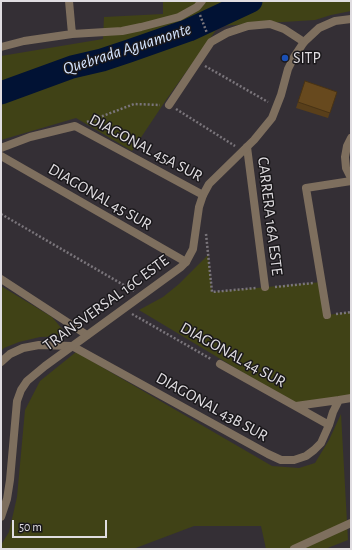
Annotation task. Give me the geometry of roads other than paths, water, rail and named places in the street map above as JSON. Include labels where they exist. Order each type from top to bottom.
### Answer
[{"type":"street","points":[[69,1],[72,34]]},
{"type":"street","points":[[1,47],[24,41],[72,34],[122,31],[141,27],[180,17],[200,4]]},
{"type":"street","name":"TRANSVERSAL 16C ESTE","points":[[1,517],[10,480],[17,401],[20,390],[27,381],[44,366],[176,271],[186,262],[193,249],[199,208],[203,195],[209,184],[245,150],[272,118],[277,107],[288,68],[304,42],[319,28],[326,24],[343,19],[351,19]]},
{"type":"street","points":[[169,105],[210,42],[227,33],[248,26],[270,24],[284,29],[304,42]]},
{"type":"street","name":"DIAGONAL 45A SUR","points":[[1,148],[30,137],[75,126],[203,195]]},
{"type":"street","points":[[327,315],[306,188],[351,179],[346,168],[345,157],[347,146],[351,138]]},
{"type":"street","name":"CARRERA 16A ESTE","points":[[245,150],[265,287]]},
{"type":"street","name":"DIAGONAL 45 SUR","points":[[1,156],[186,262]]},
{"type":"street","points":[[1,279],[87,335]]},
{"type":"street","points":[[1,362],[10,354],[24,348],[39,345],[72,346]]},
{"type":"street","name":"DIAGONAL 43B SUR","points":[[72,346],[281,460],[294,460],[306,456],[321,443],[339,400]]},
{"type":"street","name":"DIAGONAL 44 SUR","points":[[220,364],[329,425]]},
{"type":"street","points":[[296,406],[351,398]]},
{"type":"street","points":[[294,549],[351,523]]},
{"type":"waterway","name":"Quebrada Aguamonte","points":[[1,93],[72,67],[102,60],[189,30],[251,1]]},
{"type":"place","name":"SITP","points":[[285,58]]}]
